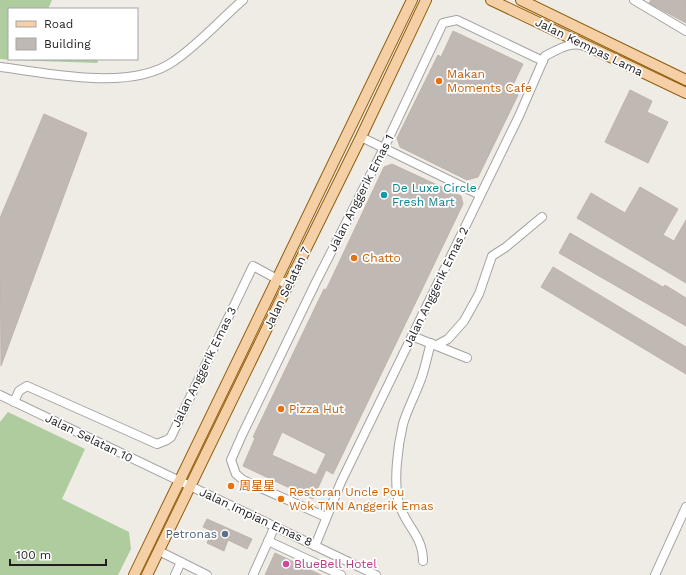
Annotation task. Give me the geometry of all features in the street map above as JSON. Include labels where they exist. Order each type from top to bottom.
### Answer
[{"type":"main road","name":"Jalan Selatan 7","points":[[147,575],[361,137],[424,4],[430,0]]},
{"type":"main road","name":"Jalan Kempas Lama","points":[[491,0],[686,93]]},
{"type":"main road","name":"Jalan Kempas Lama","points":[[521,0],[686,80]]},
{"type":"main road","name":"Jalan Selatan 7","points":[[134,575],[178,481],[200,441],[276,279],[410,2]]},
{"type":"street","points":[[0,67],[78,78],[124,77],[154,71],[174,62],[243,0]]},
{"type":"street","points":[[634,0],[644,3],[686,31]]},
{"type":"street","name":"Jalan Anggerik Emas 1","points":[[326,517],[243,480],[236,474],[231,460],[282,351],[384,148],[444,23],[457,20],[543,61]]},
{"type":"street","points":[[543,61],[545,56],[578,44],[596,49]]},
{"type":"street","name":"Jalan Anggerik Emas 2","points":[[315,546],[326,517],[519,116],[543,61]]},
{"type":"street","points":[[361,137],[480,195]]},
{"type":"street","points":[[423,561],[423,549],[421,542],[412,530],[399,503],[396,474],[403,424],[434,344],[448,339],[464,321],[479,294],[492,256],[506,247],[542,217]]},
{"type":"street","name":"Jalan Anggerik Emas 3","points":[[14,402],[19,391],[27,386],[157,444],[167,440],[171,437],[253,266],[276,279]]},
{"type":"street","points":[[276,279],[288,285]]},
{"type":"street","points":[[412,336],[467,358]]},
{"type":"street","name":"Jalan Selatan 10","points":[[0,395],[178,481]]},
{"type":"street","name":"Jalan Impian Emas 8","points":[[178,481],[374,574]]},
{"type":"street","points":[[655,575],[686,507]]},
{"type":"street","points":[[253,575],[275,526]]},
{"type":"street","points":[[268,541],[341,575]]},
{"type":"street","points":[[159,551],[207,575]]},
{"type":"street","points":[[175,575],[181,562]]},
{"type":"green space","points":[[0,0],[52,0],[48,8],[8,8],[8,60],[0,59]]},
{"type":"green space","points":[[12,60],[97,60],[98,63]]},
{"type":"green space","points":[[8,412],[85,449],[62,499],[129,532],[131,549],[118,575],[0,575],[0,422]]},
{"type":"building","points":[[651,0],[686,0],[686,23],[649,3]]},
{"type":"building","points":[[453,31],[523,64],[510,91],[518,95],[478,177],[467,180],[400,147],[397,138],[438,55],[441,57]]},
{"type":"building","points":[[630,90],[652,101],[647,112],[668,122],[648,163],[605,142]]},
{"type":"building","points":[[44,114],[87,133],[1,366],[0,218]]},
{"type":"building","points":[[392,164],[461,196],[463,204],[333,474],[326,470],[313,499],[243,466],[255,438],[253,437],[324,289],[326,290],[384,167]],"holes":[[[282,432],[326,454],[316,475],[272,455]]]},
{"type":"building","points":[[640,187],[678,209],[663,235],[674,241],[686,220],[686,283],[577,218],[591,193],[625,213]]},
{"type":"building","points":[[570,233],[663,287],[665,285],[686,298],[686,326],[559,253]]},
{"type":"building","points":[[553,267],[686,347],[686,374],[541,287]]},
{"type":"building","name":"Petronas","points":[[207,519],[252,539],[247,549],[228,540],[224,551],[207,543],[212,531],[203,527]]},
{"type":"building","points":[[275,553],[321,575],[265,575]]},
{"type":"place","name":"Makan Moments Cafe","points":[[439,81]]},
{"type":"place","name":"De Luxe Circle Fresh Mart","points":[[384,195]]},
{"type":"place","name":"Chatto","points":[[354,258]]},
{"type":"place","name":"Pizza Hut","points":[[281,409]]},
{"type":"place","name":"周星星","points":[[231,486]]},
{"type":"place","name":"Restoran Uncle Pou Wok TMN Anggerik Emas","points":[[281,499]]},
{"type":"place","name":"Petronas","points":[[225,534]]},
{"type":"place","name":"BlueBell Hotel","points":[[286,564]]}]
